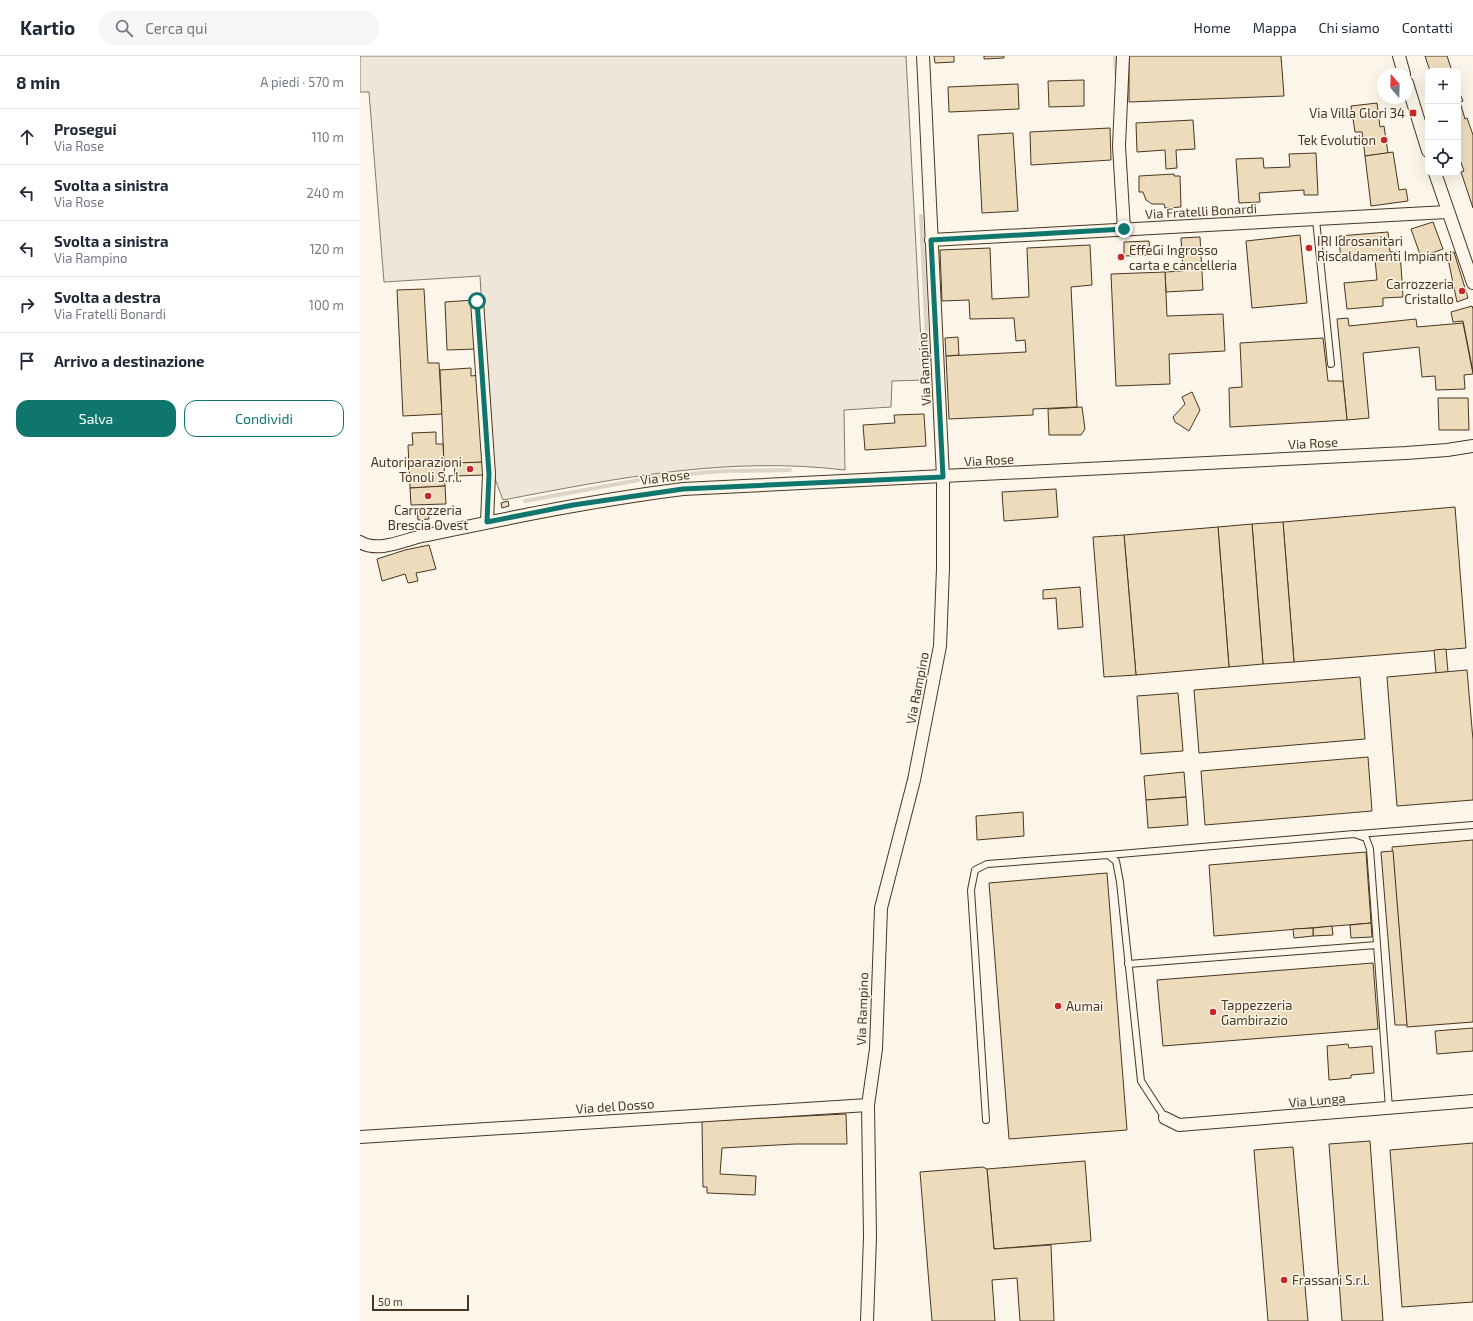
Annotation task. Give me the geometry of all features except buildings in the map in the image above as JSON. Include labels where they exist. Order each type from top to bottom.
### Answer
[{"type":"street","name":"Via Rampino","points":[[867,1321],[870,1237],[868,1105],[876,1049],[881,908],[914,780],[940,646],[943,568],[943,477],[923,56]]},
{"type":"street","points":[[1123,56],[1119,146],[1124,229]]},
{"type":"street","points":[[1399,56],[1402,68]]},
{"type":"street","points":[[1413,102],[1425,141]]},
{"type":"street","points":[[1436,176],[1447,212],[1473,283]]},
{"type":"street","name":"Via Fratelli Bonardi","points":[[931,240],[1447,212]]},
{"type":"street","points":[[477,301],[489,474],[487,522]]},
{"type":"street","name":"Via Rose","points":[[360,542],[374,546],[387,545],[487,522],[580,504],[683,489],[943,477],[1447,450],[1473,446]]},
{"type":"street","name":"Via Rose","points":[[1447,450],[1473,453]]},
{"type":"street","name":"Via Lunga","points":[[1165,1118],[1179,1125],[1473,1101]]},
{"type":"street","name":"Via del Dosso","points":[[362,1136],[868,1105]]},
{"type":"lane","points":[[1316,220],[1331,364]]},
{"type":"lane","points":[[986,1120],[971,890],[975,870],[987,864],[1473,825]]},
{"type":"lane","points":[[1354,834],[1366,838],[1370,849],[1389,1108]]},
{"type":"lane","points":[[1108,855],[1116,862],[1141,1081],[1165,1118]]},
{"type":"lane","points":[[1128,964],[1377,945]]},
{"type":"shaded area","points":[[360,56],[906,56],[923,380],[892,381],[891,407],[844,410],[845,470],[801,466],[716,468],[631,477],[503,500],[494,476],[490,442],[480,276],[384,282],[369,92],[360,92]]},
{"type":"waterway","points":[[1115,56],[1116,74]]},
{"type":"waterway","points":[[921,216],[928,363]]},
{"type":"waterway","points":[[525,501],[655,477],[722,471],[790,470]]},
{"type":"place","name":"Via Villa Glori 34","points":[[1413,113]]},
{"type":"place","name":"Tek Evolution","points":[[1384,140]]},
{"type":"place","name":"IRI Idrosanitari Riscaldamenti Impianti","points":[[1309,248]]},
{"type":"place","name":"EffeGi Ingrosso carta e cancelleria","points":[[1121,257]]},
{"type":"place","name":"Carrozzeria Cristallo","points":[[1462,291]]},
{"type":"place","name":"Autoriparazioni Tonoli S.r.l.","points":[[470,469]]},
{"type":"place","name":"Carrozzeria Brescia Ovest","points":[[428,496]]},
{"type":"place","name":"Aumai","points":[[1058,1006]]},
{"type":"place","name":"Tappezzeria Gambirazio","points":[[1213,1012]]},
{"type":"place","name":"Frassani S.r.l.","points":[[1284,1280]]},
{"type":"route","points":[[477,301],[489,474],[487,522],[573,505],[683,489],[753,484],[943,477],[931,240],[1124,229]]}]
